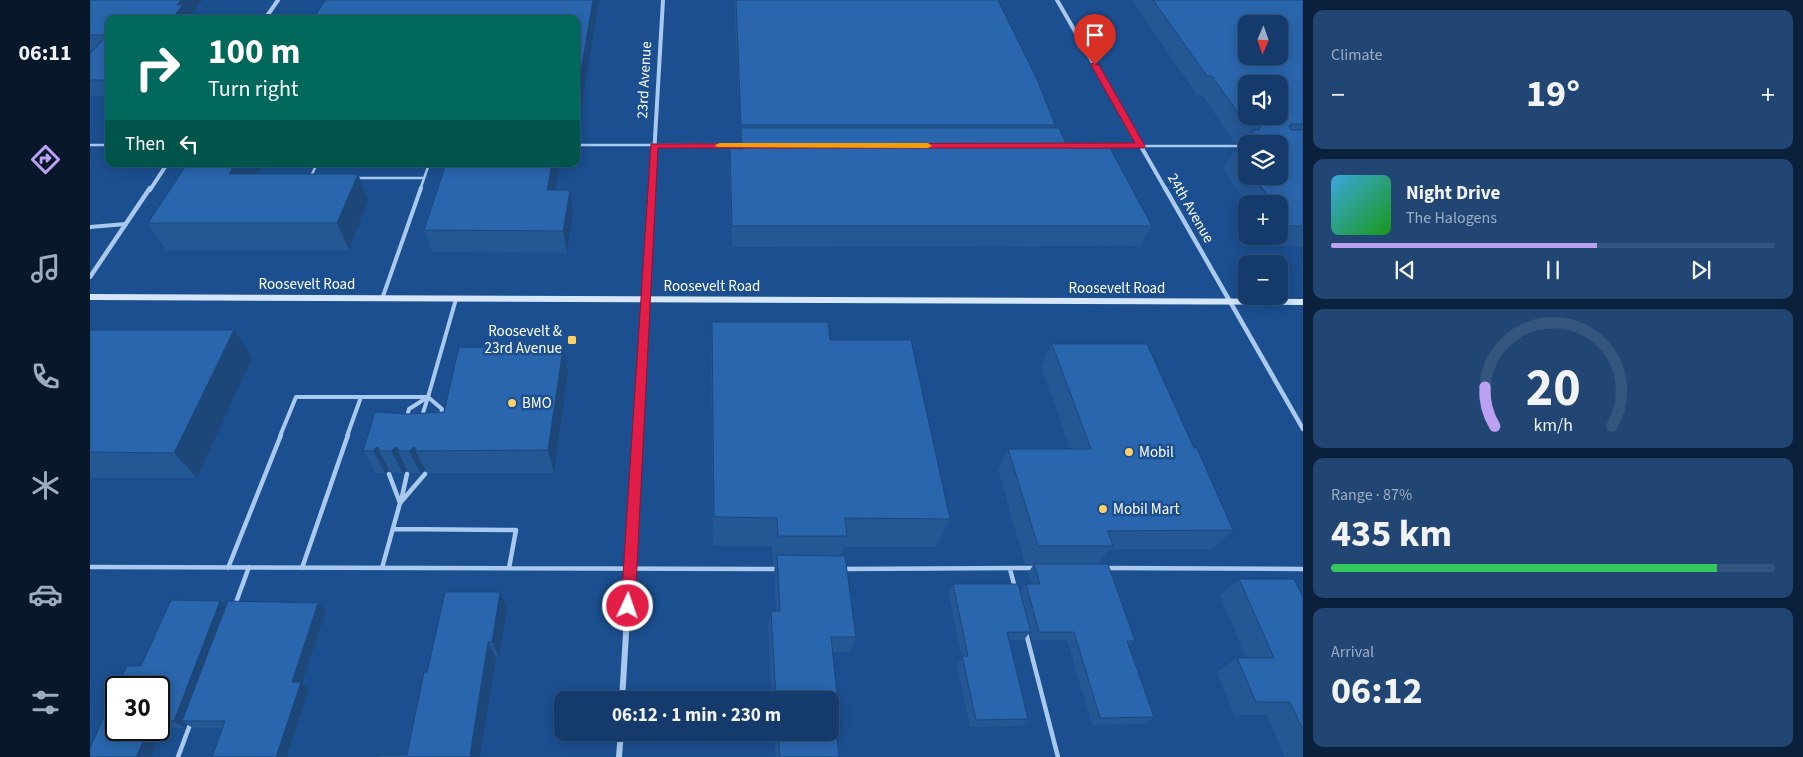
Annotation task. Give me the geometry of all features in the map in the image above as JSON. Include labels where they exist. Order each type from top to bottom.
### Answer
[{"type":"main road","name":"Roosevelt Road","points":[[90,297],[1303,302]]},
{"type":"street","points":[[268,15],[278,0]]},
{"type":"street","name":"23rd Avenue","points":[[623,691],[662,0]]},
{"type":"street","name":"24th Avenue","points":[[1057,0],[1303,429]]},
{"type":"street","points":[[90,277],[165,167]]},
{"type":"street","points":[[619,757],[620,741]]},
{"type":"lane","points":[[90,145],[105,145]]},
{"type":"lane","points":[[580,145],[748,145]]},
{"type":"lane","points":[[1058,146],[1238,146]]},
{"type":"lane","points":[[316,167],[310,178],[319,178]]},
{"type":"lane","points":[[382,298],[428,167]]},
{"type":"lane","points":[[348,178],[424,178]]},
{"type":"lane","points":[[90,227],[126,224]]},
{"type":"lane","points":[[420,424],[456,299]]},
{"type":"lane","points":[[228,568],[296,397],[428,397],[442,409],[440,417]]},
{"type":"lane","points":[[302,568],[361,397]]},
{"type":"lane","points":[[404,424],[409,409],[428,397]]},
{"type":"lane","points":[[389,474],[400,503]]},
{"type":"lane","points":[[382,568],[407,474]]},
{"type":"lane","points":[[400,503],[424,474]]},
{"type":"lane","points":[[393,529],[516,530],[509,568]]},
{"type":"lane","points":[[90,567],[782,569]]},
{"type":"lane","points":[[232,613],[249,568]]},
{"type":"lane","points":[[841,569],[1043,568]]},
{"type":"lane","points":[[1103,568],[1303,569]]},
{"type":"lane","points":[[1010,569],[1017,597]]},
{"type":"lane","points":[[1024,625],[1058,757]]},
{"type":"lane","points":[[178,757],[194,712]]},
{"type":"building","points":[[90,0],[181,0],[177,5],[183,5],[174,15],[105,15],[105,35],[90,35]]},
{"type":"building","points":[[325,0],[593,0],[580,77],[580,15],[316,15]]},
{"type":"building","points":[[736,0],[998,0],[1036,77],[1055,125],[741,125]]},
{"type":"building","points":[[1153,0],[1303,0],[1303,124],[1292,124],[1289,126],[1291,130],[1303,130],[1303,226],[1288,225],[1288,195],[1267,195],[1260,185],[1288,185],[1288,135],[1255,135],[1251,130],[1259,130],[1261,126],[1260,125],[1288,125],[1288,75],[1238,75],[1238,113],[1212,76],[1207,76]]},
{"type":"building","points":[[105,37],[105,80],[90,80],[90,54]]},
{"type":"building","points":[[741,128],[1059,128],[1068,148],[1110,148],[1152,226],[732,226],[730,148],[742,149]]},
{"type":"building","points":[[185,167],[233,167],[229,174],[358,174],[337,223],[148,223]]},
{"type":"building","points":[[445,167],[551,167],[547,190],[570,190],[563,231],[424,230]]},
{"type":"building","points":[[712,322],[828,322],[830,340],[911,340],[950,519],[845,518],[847,536],[778,536],[777,518],[714,517]]},
{"type":"building","points":[[90,330],[234,330],[174,453],[90,452]]},
{"type":"building","points":[[1052,344],[1147,344],[1194,448],[1197,448],[1233,530],[1108,531],[1113,546],[1038,546],[1008,449],[1091,449]]},
{"type":"building","points":[[459,347],[563,348],[548,450],[418,451],[414,447],[409,451],[400,451],[396,447],[391,451],[381,451],[377,447],[373,451],[363,451],[375,412],[407,414],[444,412]]},
{"type":"building","points":[[777,555],[845,556],[856,637],[831,637],[837,691],[775,691],[771,611],[780,611]]},
{"type":"building","points":[[1034,564],[1108,564],[1135,641],[1127,641],[1154,717],[1100,718],[1074,632],[1039,632],[1026,584],[1040,584]]},
{"type":"building","points":[[1239,579],[1294,579],[1303,597],[1303,731],[1290,702],[1256,702],[1237,658],[1274,658]]},
{"type":"building","points":[[953,584],[1018,584],[1031,632],[1007,632],[1028,719],[976,720],[962,656],[968,656]]},
{"type":"building","points":[[445,592],[500,592],[492,642],[488,642],[470,755],[472,755],[471,757],[378,757],[378,755],[407,755],[424,672],[427,672]]},
{"type":"building","points":[[171,600],[220,601],[174,721],[170,721],[170,676],[122,676],[127,666],[141,666]]},
{"type":"building","points":[[228,601],[318,603],[292,682],[301,682],[276,757],[212,757],[225,721],[182,721]]},
{"type":"building","points":[[839,712],[841,731],[839,731]]},
{"type":"building","points":[[105,715],[105,741],[143,741],[136,757],[90,757],[90,748]]},
{"type":"building","points":[[779,741],[837,741],[839,757],[780,757]]},
{"type":"slow traffic","points":[[720,145],[928,146]]},
{"type":"place","name":"Roosevelt & 23rd Avenue","points":[[572,340]]},
{"type":"place","name":"BMO","points":[[512,403]]},
{"type":"place","name":"Mobil","points":[[1129,452]]},
{"type":"place","name":"Mobil Mart","points":[[1103,509]]},
{"type":"route","points":[[628,606],[654,145],[1141,146],[1095,65]]}]
